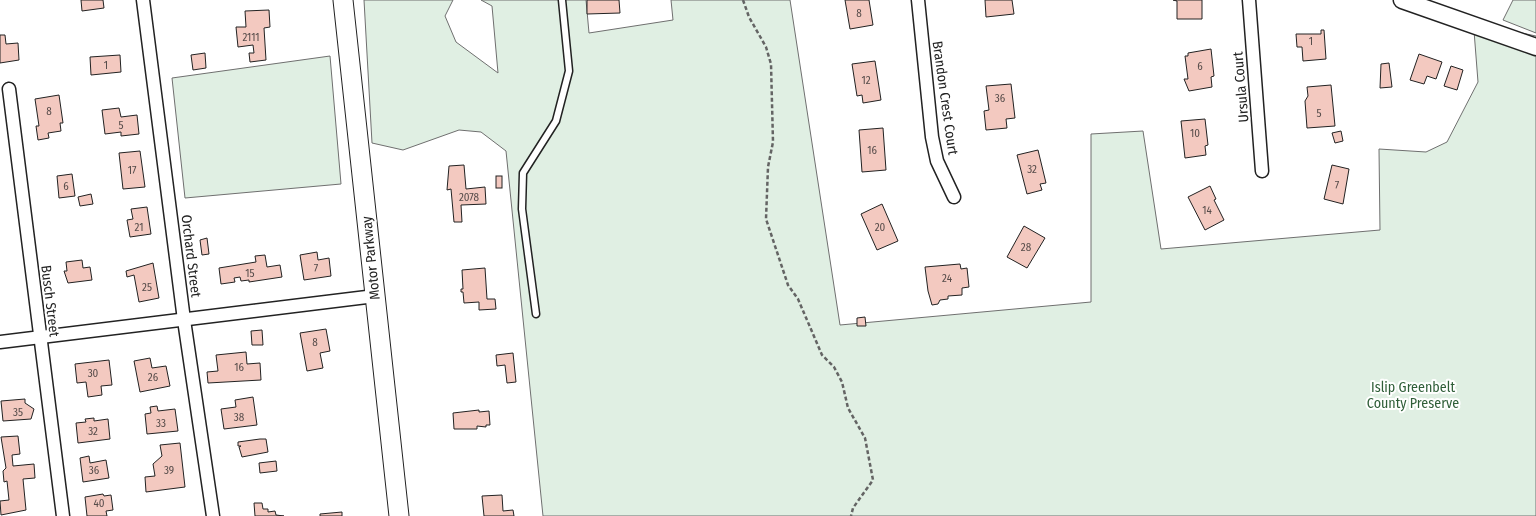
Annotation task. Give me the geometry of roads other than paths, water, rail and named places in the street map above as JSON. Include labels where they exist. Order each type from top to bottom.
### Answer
[{"type":"main road","name":"Motor Parkway","points":[[343,0],[399,516]]},
{"type":"street","name":"Orchard Street","points":[[143,0],[184,320],[213,516]]},
{"type":"street","name":"Brandon Crest Court","points":[[918,0],[932,137],[937,161],[954,196]]},
{"type":"street","name":"Ursula Court","points":[[1249,0],[1262,172]]},
{"type":"street","points":[[1402,0],[1536,47]]},
{"type":"street","name":"Busch Street","points":[[9,89],[63,516]]},
{"type":"street","points":[[0,342],[375,296]]},
{"type":"lane","points":[[536,314],[522,209],[523,173],[556,121],[570,71],[562,0]]},
{"type":"park label","name":"Islip Greenbelt County Preserve","points":[[1413,396]]}]
